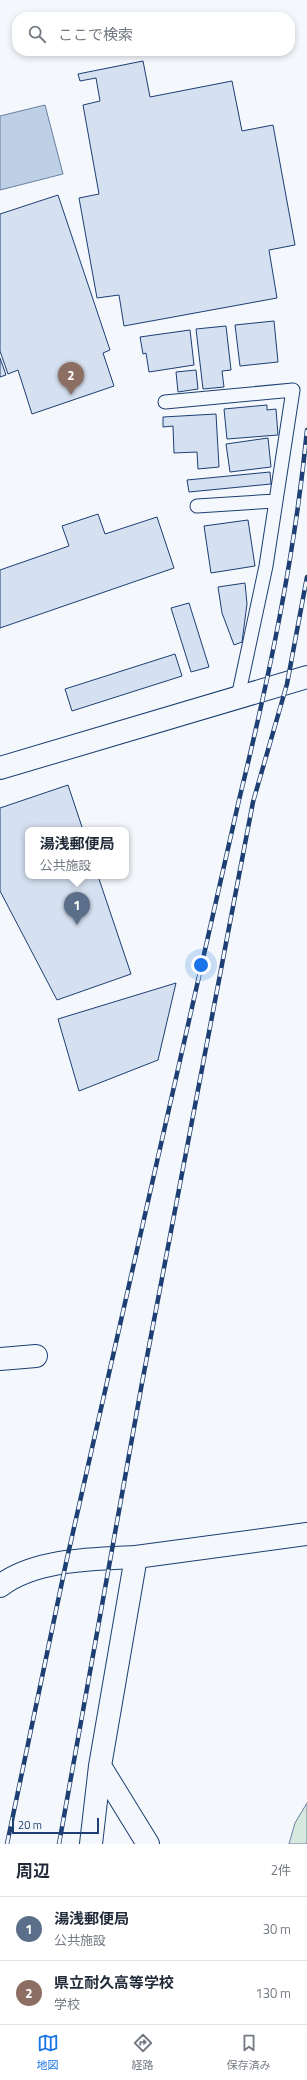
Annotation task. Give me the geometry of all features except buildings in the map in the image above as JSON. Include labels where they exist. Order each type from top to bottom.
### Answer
[{"type":"street","points":[[0,768],[238,697],[266,691],[307,677]]},
{"type":"street","points":[[0,1359],[36,1356]]},
{"type":"street","points":[[0,1586],[8,1580],[38,1567],[110,1558],[136,1557],[307,1534]]},
{"type":"street","points":[[91,1844],[100,1766],[136,1557]]},
{"type":"street","points":[[100,1766],[148,1844]]},
{"type":"lane","points":[[165,402],[293,390],[266,566],[238,697]]},
{"type":"lane","points":[[197,506],[275,501]]},
{"type":"shaded area","points":[[307,1803],[307,1844],[289,1844],[295,1823]]},
{"type":"water","points":[[45,105],[63,174],[0,190],[0,116]]},
{"type":"railway","points":[[7,1844],[66,1563],[271,662],[296,523],[307,430]]},
{"type":"railway","points":[[59,1844],[142,1383],[253,802],[287,684],[307,577]]},
{"type":"place","name":"県立耐久高等学校","points":[[71,395]]},
{"type":"place","name":"湯浅郵便局","points":[[77,925]]}]
